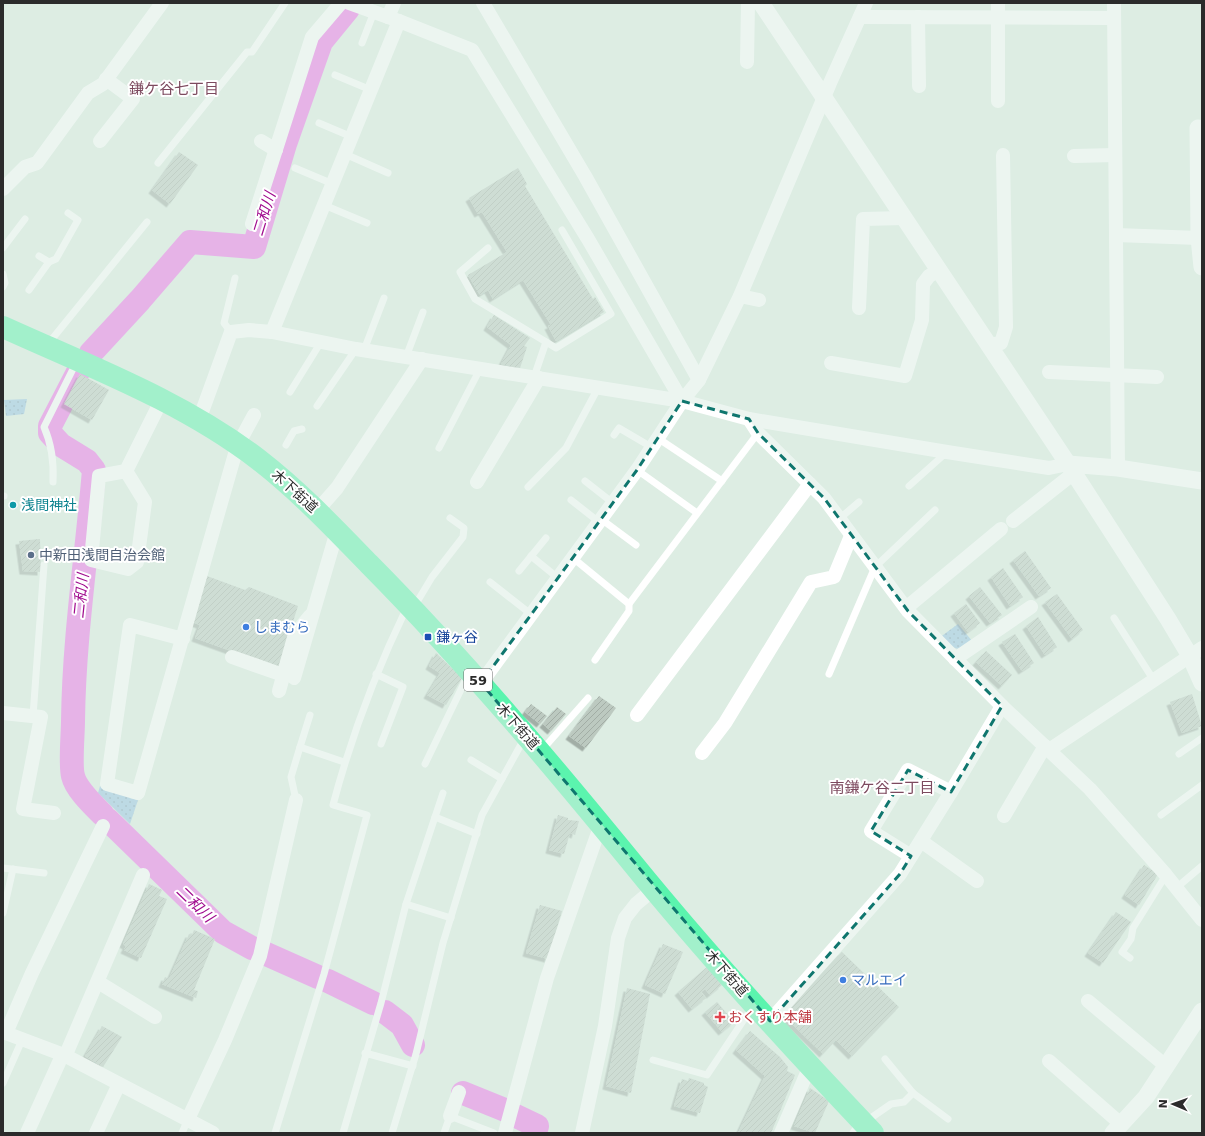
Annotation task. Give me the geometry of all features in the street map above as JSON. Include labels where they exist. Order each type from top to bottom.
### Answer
[{"type":"main road","name":"木下街道","points":[[3,327],[77,359],[162,399],[200,420],[271,469],[319,513],[411,606],[476,677],[533,743],[654,889],[862,1127]]},
{"type":"street","points":[[3,190],[25,167],[36,163],[88,93],[103,84],[162,3]]},
{"type":"street","points":[[252,224],[312,37],[341,3]]},
{"type":"street","points":[[272,332],[371,90],[387,16],[394,3]]},
{"type":"street","points":[[747,62],[748,3]]},
{"type":"street","points":[[761,3],[1071,468],[1196,652],[1202,683]]},
{"type":"street","points":[[476,677],[532,616],[600,520],[638,470],[682,401],[699,380],[740,296],[866,3]]},
{"type":"street","points":[[998,3],[998,101]]},
{"type":"street","points":[[1114,3],[1118,468]]},
{"type":"street","points":[[352,4],[387,16],[472,50],[588,239],[682,401]]},
{"type":"street","points":[[486,4],[585,176],[699,380]]},
{"type":"street","points":[[860,17],[1114,18]]},
{"type":"street","points":[[918,17],[919,86]]},
{"type":"street","points":[[100,142],[133,99],[106,79]]},
{"type":"street","points":[[1202,128],[1198,128],[1199,238],[1202,267]]},
{"type":"street","points":[[261,141],[276,150]]},
{"type":"street","points":[[989,345],[1001,343],[1006,327],[1003,155]]},
{"type":"street","points":[[1074,156],[1115,155]]},
{"type":"street","points":[[859,308],[862,218],[904,218]]},
{"type":"street","points":[[1116,235],[1199,238]]},
{"type":"street","points":[[831,364],[905,376],[922,320],[923,284],[929,276],[939,270]]},
{"type":"street","points":[[740,296],[759,300]]},
{"type":"street","points":[[200,420],[231,332],[249,330],[272,332],[480,370],[682,401],[748,419],[947,452],[1049,468],[1118,468],[1202,481]]},
{"type":"street","points":[[319,513],[322,505],[337,488],[422,359]]},
{"type":"street","points":[[1049,372],[1157,377]]},
{"type":"street","points":[[477,482],[536,378]]},
{"type":"street","points":[[126,471],[162,399]]},
{"type":"street","points":[[183,639],[130,625],[107,784],[138,792],[183,639],[238,445],[254,415]]},
{"type":"street","points":[[748,419],[758,433],[824,498],[906,608],[1002,706],[1090,789],[1166,875],[1202,920]]},
{"type":"street","points":[[1013,521],[1071,468]]},
{"type":"street","points":[[126,471],[145,502],[137,562],[128,569],[91,560],[99,476],[126,471]]},
{"type":"street","points":[[637,715],[810,484]]},
{"type":"street","points":[[906,608],[1001,529]]},
{"type":"street","points":[[279,691],[289,677],[295,634],[314,611],[337,531]]},
{"type":"street","points":[[702,753],[725,723],[811,582],[834,577],[851,536]]},
{"type":"street","points":[[955,659],[1031,607]]},
{"type":"street","points":[[1004,816],[1047,748],[1196,652]]},
{"type":"street","points":[[232,657],[289,677]]},
{"type":"street","points":[[770,1021],[900,874],[952,792],[1002,706]]},
{"type":"street","points":[[3,713],[41,717],[23,808],[54,813]]},
{"type":"street","points":[[911,856],[871,831],[908,770],[952,792]]},
{"type":"street","points":[[188,1119],[225,1040],[260,956],[296,800]]},
{"type":"street","points":[[505,1133],[547,978],[601,824]]},
{"type":"street","points":[[103,826],[32,973],[5,1033],[64,1055],[213,1133]]},
{"type":"street","points":[[921,841],[977,881]]},
{"type":"street","points":[[27,1133],[60,1058],[67,1052],[143,875]]},
{"type":"street","points":[[582,1133],[605,1026],[618,938],[625,918],[636,904],[654,889]]},
{"type":"street","points":[[98,982],[155,1017]]},
{"type":"street","points":[[1088,1001],[1166,1067]]},
{"type":"street","points":[[1049,1061],[1117,1129],[1146,1097],[1202,1011]]},
{"type":"street","points":[[782,1133],[810,1066]]},
{"type":"street","points":[[96,1133],[120,1084]]},
{"type":"street","points":[[450,1116],[459,1092]]},
{"type":"lane","points":[[158,163],[247,52],[252,52],[286,3]]},
{"type":"lane","points":[[362,43],[387,16]]},
{"type":"lane","points":[[335,75],[371,90]]},
{"type":"lane","points":[[319,123],[352,137]]},
{"type":"lane","points":[[345,154],[388,173]]},
{"type":"lane","points":[[295,168],[332,184]]},
{"type":"lane","points":[[324,205],[367,223]]},
{"type":"lane","points":[[29,290],[49,262],[56,259],[78,220],[68,213]]},
{"type":"lane","points":[[3,248],[25,219]]},
{"type":"lane","points":[[47,346],[147,222]]},
{"type":"lane","points":[[488,248],[460,272],[475,299],[556,348],[611,314],[562,230]]},
{"type":"lane","points":[[39,256],[49,262]]},
{"type":"lane","points":[[3,274],[5,283],[3,287]]},
{"type":"lane","points":[[231,332],[224,323],[235,278]]},
{"type":"lane","points":[[317,406],[360,349],[384,298]]},
{"type":"lane","points":[[406,356],[424,312]]},
{"type":"lane","points":[[290,392],[321,342]]},
{"type":"lane","points":[[536,378],[546,342]]},
{"type":"lane","points":[[53,482],[54,465],[50,441],[44,427],[77,359]]},
{"type":"lane","points":[[439,448],[480,370]]},
{"type":"lane","points":[[528,487],[566,448],[598,388]]},
{"type":"lane","points":[[614,435],[619,428],[656,443],[722,481]]},
{"type":"lane","points":[[286,445],[294,431],[302,429]]},
{"type":"lane","points":[[595,660],[629,611],[629,604],[758,433]]},
{"type":"lane","points":[[909,486],[947,452]]},
{"type":"lane","points":[[638,470],[697,513]]},
{"type":"lane","points":[[585,481],[613,503]]},
{"type":"lane","points":[[571,500],[636,546]]},
{"type":"lane","points":[[839,519],[859,502]]},
{"type":"lane","points":[[829,674],[875,567],[935,510]]},
{"type":"lane","points":[[275,1133],[324,974],[367,815],[333,805],[344,762],[376,674],[411,606],[463,537],[464,528],[450,518]]},
{"type":"lane","points":[[519,571],[546,538]]},
{"type":"lane","points":[[531,556],[558,578]]},
{"type":"lane","points":[[573,558],[629,604]]},
{"type":"lane","points":[[33,716],[44,565]]},
{"type":"lane","points":[[490,582],[532,616]]},
{"type":"lane","points":[[1114,618],[1154,679]]},
{"type":"lane","points":[[376,674],[403,687],[381,744]]},
{"type":"lane","points":[[425,764],[476,677]]},
{"type":"lane","points":[[392,1133],[413,1066],[443,943],[482,815],[502,780],[533,743],[588,698]]},
{"type":"lane","points":[[296,800],[291,777],[310,715]]},
{"type":"lane","points":[[1179,754],[1202,738]]},
{"type":"lane","points":[[300,747],[344,762]]},
{"type":"lane","points":[[470,760],[502,780]]},
{"type":"lane","points":[[1161,815],[1202,785]]},
{"type":"lane","points":[[343,1133],[365,1053],[381,1003],[406,904],[443,793]]},
{"type":"lane","points":[[434,817],[477,834]]},
{"type":"lane","points":[[1182,883],[1202,866]]},
{"type":"lane","points":[[3,868],[44,873]]},
{"type":"lane","points":[[3,913],[13,870]]},
{"type":"lane","points":[[1130,958],[1122,952],[1132,939],[1133,928],[1166,875]]},
{"type":"lane","points":[[406,904],[451,918]]},
{"type":"lane","points":[[653,1060],[707,1075],[754,1004]]},
{"type":"lane","points":[[3,1083],[22,1040]]},
{"type":"lane","points":[[365,1053],[413,1066]]},
{"type":"lane","points":[[885,1059],[913,1093],[948,1118]]},
{"type":"lane","points":[[862,1127],[891,1104],[904,1102],[913,1093]]},
{"type":"lane","points":[[444,1133],[450,1116],[494,1133]]},
{"type":"lane","points":[[182,1133],[188,1119]]},
{"type":"highlighted area","points":[[682,401],[749,419],[758,433],[824,498],[908,611],[1002,706],[951,792],[908,770],[871,831],[911,856],[900,874],[770,1021],[481,683],[637,470]]},
{"type":"shaded area","points":[[27,399],[24,414],[6,416],[4,400]]},
{"type":"shaded area","points":[[958,624],[973,642],[968,646],[959,649],[952,647],[939,638]]},
{"type":"shaded area","points":[[100,786],[131,795],[130,798],[138,800],[130,824],[98,793]]},
{"type":"building","points":[[179,152],[198,165],[170,204],[152,190]]},
{"type":"building","points":[[518,168],[527,184],[525,186],[593,299],[595,297],[604,312],[556,341],[548,326],[551,325],[523,280],[493,299],[488,290],[480,295],[468,275],[507,252],[482,212],[478,214],[469,198]]},
{"type":"building","points":[[494,315],[530,338],[524,346],[527,347],[520,368],[501,364],[511,345],[487,327]]},
{"type":"building","points":[[80,374],[109,390],[92,420],[64,404]]},
{"type":"building","points":[[40,539],[41,572],[23,571],[19,541]]},
{"type":"building","points":[[1025,551],[1051,588],[1039,596],[1013,560]]},
{"type":"building","points":[[1003,568],[1023,597],[1010,606],[991,577]]},
{"type":"building","points":[[207,576],[245,590],[249,587],[298,606],[278,668],[195,638],[200,625],[192,622]]},
{"type":"building","points":[[980,587],[1002,615],[990,623],[969,596]]},
{"type":"building","points":[[1057,594],[1083,630],[1072,639],[1045,602]]},
{"type":"building","points":[[966,604],[980,623],[968,632],[954,613]]},
{"type":"building","points":[[1038,617],[1057,647],[1045,655],[1026,626]]},
{"type":"building","points":[[1015,634],[1034,663],[1022,671],[1002,642]]},
{"type":"building","points":[[986,651],[1012,675],[1002,686],[976,662]]},
{"type":"building","points":[[436,653],[462,678],[446,705],[427,695],[440,673],[429,666]]},
{"type":"building","points":[[1192,694],[1202,726],[1182,733],[1170,702]]},
{"type":"building","points":[[599,696],[616,708],[586,748],[569,736]]},
{"type":"building","points":[[531,704],[547,716],[540,724],[525,712]]},
{"type":"building","points":[[557,707],[566,714],[551,731],[543,724]]},
{"type":"building","points":[[558,815],[568,818],[568,820],[579,821],[575,835],[570,833],[564,854],[549,850]]},
{"type":"building","points":[[1144,865],[1158,874],[1139,905],[1125,895]]},
{"type":"building","points":[[149,884],[162,890],[159,896],[167,899],[141,958],[124,950],[126,946],[123,944]]},
{"type":"building","points":[[540,905],[562,911],[548,959],[526,953]]},
{"type":"building","points":[[1116,912],[1131,922],[1103,963],[1088,953]]},
{"type":"building","points":[[194,930],[215,939],[194,990],[198,991],[196,998],[162,984],[165,977],[169,979],[189,934],[192,935]]},
{"type":"building","points":[[663,944],[683,952],[665,994],[645,985]]},
{"type":"building","name":"マルエイ","points":[[842,952],[899,1007],[852,1056],[836,1040],[823,1054],[782,1014]]},
{"type":"building","points":[[707,967],[722,985],[710,995],[705,989],[701,992],[706,998],[692,1009],[678,992]]},
{"type":"building","points":[[627,988],[650,994],[631,1093],[606,1086]]},
{"type":"building","points":[[717,1002],[734,1022],[722,1032],[705,1012]]},
{"type":"building","points":[[102,1026],[122,1037],[103,1067],[85,1056]]},
{"type":"building","points":[[750,1031],[780,1057],[788,1067],[787,1071],[795,1075],[771,1133],[738,1133],[765,1076],[736,1050]]},
{"type":"building","points":[[689,1078],[704,1083],[704,1085],[708,1087],[700,1113],[674,1106],[682,1079],[688,1081]]},
{"type":"building","points":[[810,1088],[829,1101],[815,1133],[794,1126]]},
{"type":"waterway","name":"二和川","points":[[91,353],[140,300],[190,242],[254,247],[285,144],[321,42],[348,9]]},
{"type":"waterway","name":"二和川","points":[[78,372],[50,426],[50,433],[61,445],[87,461],[94,470],[76,658],[72,771],[78,786],[102,814]]},
{"type":"waterway","name":"二和川","points":[[108,820],[223,932],[252,948]]},
{"type":"waterway","name":"二和川","points":[[264,953],[318,977]]},
{"type":"waterway","name":"二和川","points":[[328,981],[373,1003]]},
{"type":"waterway","name":"二和川","points":[[385,1012],[402,1025],[413,1045]]},
{"type":"waterway","name":"二和川","points":[[463,1093],[505,1110]]},
{"type":"waterway","name":"二和川","points":[[516,1116],[537,1126],[535,1133]]},
{"type":"place","name":"浅間神社","points":[[13,505]]},
{"type":"place","name":"中新田浅間自治会館","points":[[31,555]]},
{"type":"place","name":"しまむら","points":[[246,627]]},
{"type":"place","name":"鎌ヶ谷","points":[[428,637]]},
{"type":"place","name":"マルエイ","points":[[843,980]]},
{"type":"place","name":"おくすり本舗","points":[[720,1017]]},
{"type":"district","name":"鎌ケ谷七丁目","points":[[174,89]]},
{"type":"district","name":"南鎌ケ谷二丁目","points":[[882,788]]}]
